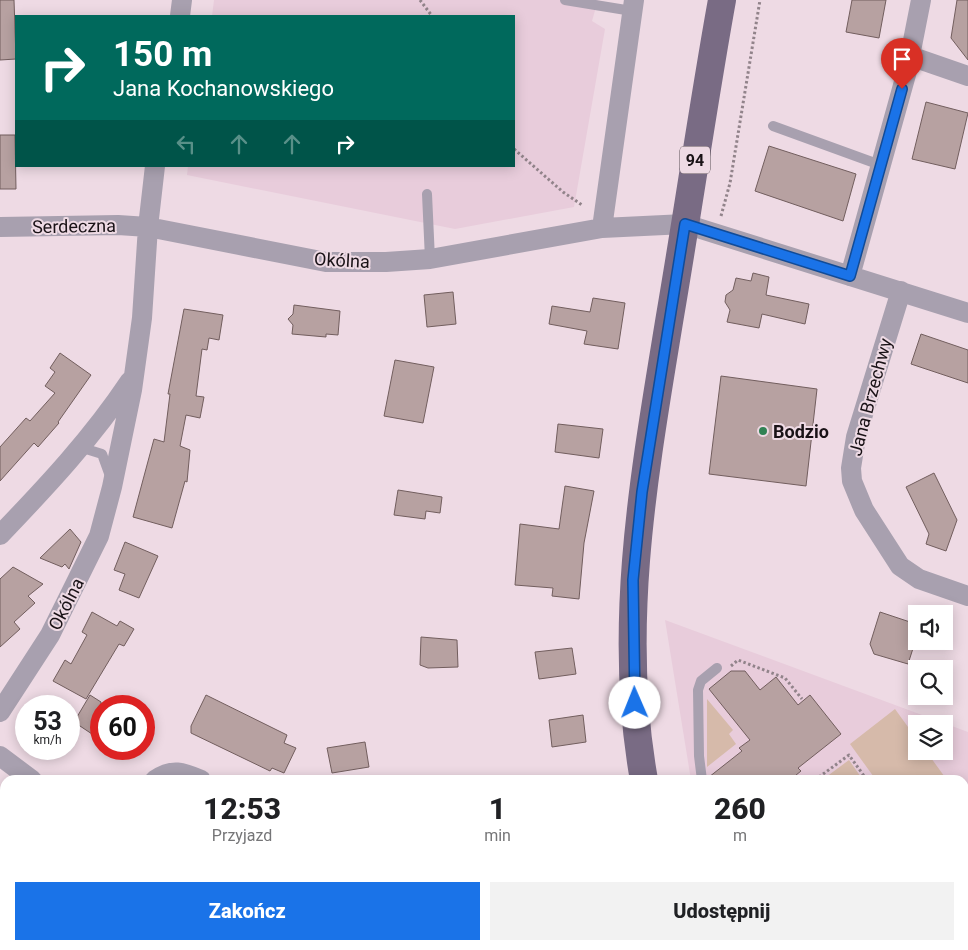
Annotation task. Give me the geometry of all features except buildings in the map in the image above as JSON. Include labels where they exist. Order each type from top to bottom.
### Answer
[{"type":"main road","name":"94","points":[[643,775],[635,703],[633,580],[642,492],[722,0]]},
{"type":"street","points":[[180,15],[182,0]]},
{"type":"street","points":[[850,276],[883,166],[910,56],[921,0]]},
{"type":"street","points":[[602,228],[633,5]]},
{"type":"street","points":[[910,56],[968,76]]},
{"type":"street","points":[[148,227],[155,167]]},
{"type":"street","points":[[685,224],[968,313]]},
{"type":"street","name":"Okólna","points":[[0,712],[38,658],[75,589],[98,536],[112,487],[134,375],[142,318],[148,227],[326,262],[386,262],[430,259],[602,228],[685,224]]},
{"type":"street","name":"Serdeczna","points":[[0,228],[111,225],[148,227]]},
{"type":"street","name":"Jana Brzechwy","points":[[901,291],[856,437],[851,468],[852,481],[864,510],[900,566],[919,579],[968,596]]},
{"type":"street","name":"Okólna","points":[[0,535],[78,452],[106,417],[134,375]]},
{"type":"street","points":[[0,756],[25,775]]},
{"type":"street","points":[[163,775],[170,771],[190,775]]},
{"type":"lane","points":[[565,0],[633,5]]},
{"type":"lane","points":[[773,126],[883,166]]},
{"type":"lane","points":[[427,194],[430,259]]},
{"type":"lane","name":"Okólna","points":[[78,452],[86,449],[102,454],[110,471],[112,487]]},
{"type":"lane","points":[[701,775],[699,756],[698,690],[701,681],[717,668]]},
{"type":"path","points":[[420,0],[431,15]]},
{"type":"path","points":[[720,218],[730,183],[760,0]]},
{"type":"path","points":[[515,150],[582,206]]},
{"type":"path","points":[[717,668],[729,668],[738,660],[785,678],[802,699]]},
{"type":"path","points":[[822,775],[849,755],[863,775]]},
{"type":"shaded area","points":[[214,0],[598,0],[592,21],[605,29],[574,207],[455,229],[187,175],[188,167],[515,167],[515,15],[212,15]]},
{"type":"shaded area","points":[[665,620],[922,715],[908,715],[908,760],[953,760],[953,726],[968,732],[968,775],[690,775]]},
{"type":"shaded area","points":[[707,699],[733,730],[729,734],[736,744],[707,767]]},
{"type":"shaded area","points":[[895,709],[908,727],[908,760],[933,760],[943,775],[872,775],[850,744]]},
{"type":"shaded area","points":[[849,760],[860,775],[829,775]]},
{"type":"place","name":"Bodzio","points":[[763,431]]},
{"type":"route","points":[[635,703],[633,580],[642,492],[685,224],[707,229],[850,276],[883,166],[902,89]]}]
